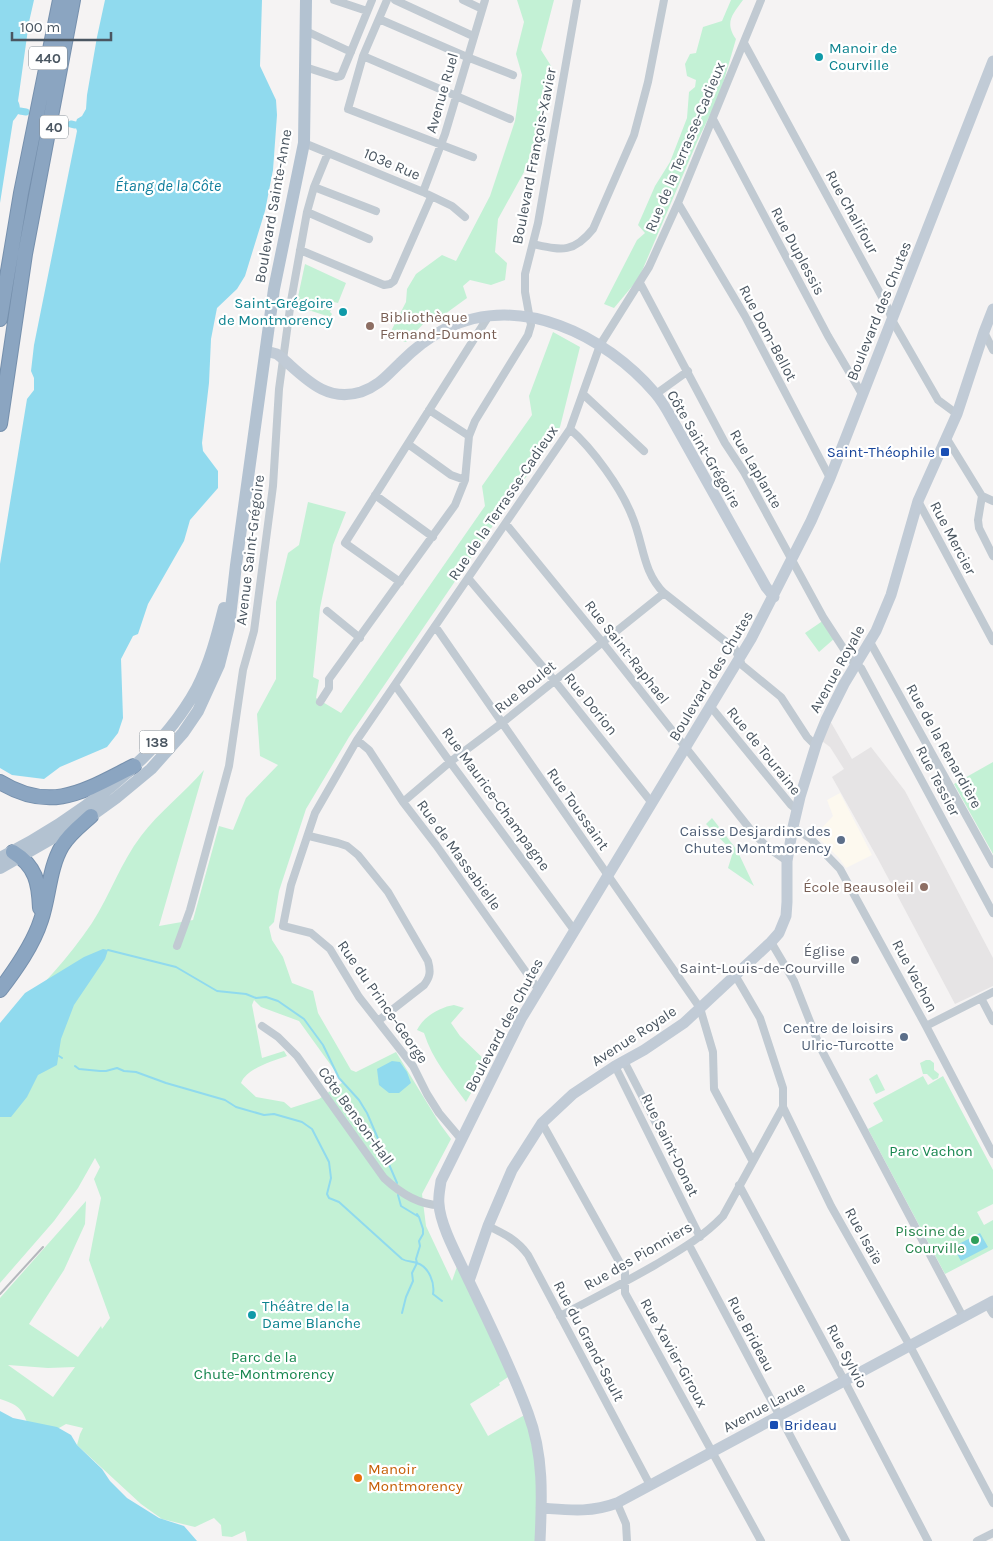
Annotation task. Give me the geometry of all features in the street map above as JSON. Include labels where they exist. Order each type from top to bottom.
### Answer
[{"type":"highway","name":"40","points":[[0,319],[21,193],[37,115],[52,0]]},
{"type":"highway","name":"440","points":[[37,115],[60,0]]},
{"type":"highway","name":"440","points":[[26,254],[73,0]]},
{"type":"highway","name":"40","points":[[0,424],[26,254],[82,0]]},
{"type":"highway","points":[[0,782],[28,794],[52,798],[65,796],[102,782],[134,766]]},
{"type":"highway","points":[[0,990],[27,950],[41,922],[56,859],[68,838],[91,816]]},
{"type":"highway","points":[[17,854],[33,872],[38,883],[41,922]]},
{"type":"main road","name":"Boulevard Sainte-Anne","points":[[0,858],[17,854],[91,816],[123,793],[151,769],[183,733],[198,710],[219,665],[229,626],[274,289],[304,143],[306,0]]},
{"type":"main road","name":"Boulevard Sainte-Anne","points":[[0,868],[96,799],[134,766],[170,727],[197,687],[215,644],[236,565]]},
{"type":"street","points":[[334,0],[367,12]]},
{"type":"street","points":[[305,67],[339,78],[372,0]]},
{"type":"street","points":[[387,0],[363,56],[348,109],[474,157]]},
{"type":"street","points":[[395,0],[473,36]]},
{"type":"street","points":[[463,0],[482,9]]},
{"type":"street","name":"Avenue Ruel","points":[[423,192],[441,145],[485,0]]},
{"type":"street","name":"Boulevard François-Xavier","points":[[530,317],[524,274],[538,224],[577,0]]},
{"type":"street","points":[[532,244],[556,249],[572,247],[583,241],[593,229],[634,135],[648,82],[664,0]]},
{"type":"street","name":"Rue de la Terrasse-Cadieux","points":[[283,926],[292,885],[315,814],[357,740],[570,429],[600,345],[649,267],[678,203],[761,0]]},
{"type":"street","points":[[379,19],[513,75]]},
{"type":"street","points":[[306,32],[351,52]]},
{"type":"street","name":"Rue Chalifour","points":[[744,43],[888,308],[892,320],[938,400],[957,414]]},
{"type":"street","points":[[363,56],[510,119]]},
{"type":"street","name":"Boulevard des Chutes","points":[[469,1281],[448,1234],[438,1205],[441,1181],[521,1019],[538,989],[711,708],[774,597],[830,478],[993,62]]},
{"type":"street","name":"Rue Duplessis","points":[[713,119],[828,336],[862,394]]},
{"type":"street","name":"103e Rue","points":[[304,143],[423,192],[452,206],[465,217]]},
{"type":"street","name":"Avenue Saint-Grégoire","points":[[177,946],[190,910],[229,766],[243,670],[254,631],[273,486],[278,389],[282,358],[307,212],[328,153]]},
{"type":"street","points":[[314,188],[376,210]]},
{"type":"street","points":[[300,250],[378,282],[390,284],[394,281],[431,197]]},
{"type":"street","name":"Rue Dom-Bellot","points":[[678,203],[745,316],[830,478]]},
{"type":"street","points":[[307,212],[369,239]]},
{"type":"street","name":"Rue Laplante","points":[[640,283],[725,443],[744,472],[823,617],[851,660],[857,664]]},
{"type":"street","name":"Avenue Royale","points":[[469,1281],[488,1226],[512,1170],[542,1123],[573,1094],[684,1023],[779,933],[786,916],[787,862],[793,827],[816,746],[826,720],[844,684],[870,642],[891,595],[918,501],[957,414],[993,309]]},
{"type":"street","name":"Côte Saint-Grégoire","points":[[266,351],[277,354],[317,388],[336,394],[360,392],[383,381],[421,345],[445,329],[467,321],[509,316],[530,317],[560,324],[600,345],[627,366],[656,394],[672,419],[766,587],[774,597]]},
{"type":"street","points":[[400,582],[345,542],[488,317]]},
{"type":"street","points":[[320,702],[329,688],[329,679],[455,505],[465,480],[469,436],[475,421],[528,335],[531,326],[530,317]]},
{"type":"street","points":[[984,332],[993,350]]},
{"type":"street","points":[[656,394],[688,372]]},
{"type":"street","points":[[583,394],[644,451]]},
{"type":"street","points":[[429,410],[469,436]]},
{"type":"street","points":[[570,429],[584,442],[618,489],[632,516],[654,584],[664,594],[735,649],[742,665],[781,697],[807,737],[816,746]]},
{"type":"street","points":[[946,439],[982,496],[993,501]]},
{"type":"street","points":[[408,444],[451,476],[465,480]]},
{"type":"street","points":[[375,495],[433,536]]},
{"type":"street","points":[[982,496],[978,520],[979,528],[993,556]]},
{"type":"street","name":"Rue Mercier","points":[[918,501],[993,641]]},
{"type":"street","name":"Rue Saint-Raphael","points":[[506,524],[750,828],[767,847],[787,862]]},
{"type":"street","name":"Rue Dorion","points":[[468,578],[554,680],[652,803]]},
{"type":"street","name":"Rue Boulet","points":[[404,802],[450,762],[664,594]]},
{"type":"street","points":[[327,610],[360,638]]},
{"type":"street","name":"Rue Toussaint","points":[[435,626],[700,1008],[713,1052],[714,1090],[752,1160]]},
{"type":"street","name":"Rue de la Renardière","points":[[870,642],[993,864]]},
{"type":"street","name":"Rue Tessier","points":[[857,664],[862,668],[993,913]]},
{"type":"street","name":"Rue Maurice-Champagne","points":[[396,685],[450,762],[574,930]]},
{"type":"street","name":"Rue de Touraine","points":[[711,708],[791,806],[797,810]]},
{"type":"street","name":"Rue de Massabielle","points":[[357,740],[369,750],[538,989]]},
{"type":"street","name":"Rue Vachon","points":[[793,827],[811,839],[840,869],[926,1026],[993,1154]]},
{"type":"street","points":[[309,836],[347,846],[358,855],[388,892],[428,961],[431,971],[424,985],[378,1021]]},
{"type":"street","name":"Rue du Prince-George","points":[[283,926],[311,933],[330,949],[359,997],[413,1066],[439,1113],[461,1139]]},
{"type":"street","points":[[771,942],[794,981],[824,1056],[963,1317]]},
{"type":"street","name":"Rue Isaïe","points":[[735,975],[760,1018],[783,1088],[783,1107],[831,1206],[910,1346],[993,1503]]},
{"type":"street","points":[[926,1026],[993,992]]},
{"type":"street","points":[[981,998],[993,1021]]},
{"type":"street","name":"Côte Benson-Hall","points":[[262,1026],[278,1037],[296,1056],[384,1178],[395,1188],[423,1203],[438,1205]]},
{"type":"street","points":[[620,1063],[660,1131]]},
{"type":"street","name":"Rue Saint-Donat","points":[[620,1063],[700,1237]]},
{"type":"street","name":"Rue des Pionniers","points":[[560,1316],[625,1282],[689,1245],[711,1228],[723,1216],[752,1160],[783,1107]]},
{"type":"street","name":"Rue Xavier-Giroux","points":[[542,1123],[625,1272],[625,1293],[761,1541]]},
{"type":"street","name":"Rue Sylvio","points":[[739,1185],[928,1541]]},
{"type":"street","name":"Rue du Grand-Sault","points":[[488,1226],[508,1235],[520,1244],[528,1255],[650,1485]]},
{"type":"street","name":"Rue Brideau","points":[[689,1245],[778,1416],[846,1541]]},
{"type":"street","points":[[469,1281],[534,1433],[541,1473],[542,1508],[540,1541]]},
{"type":"street","name":"Avenue Larue","points":[[542,1508],[588,1511],[617,1503],[963,1317],[991,1306]]},
{"type":"street","points":[[617,1503],[626,1524],[627,1541]]},
{"type":"street","points":[[977,1541],[993,1533]]},
{"type":"shaded area","name":"École Beausoleil","points":[[829,719],[852,759],[871,747],[905,791],[993,958],[993,986],[955,1004],[832,777],[844,769],[830,747],[822,741]]},
{"type":"shaded area","points":[[840,793],[872,855],[846,868],[839,858],[815,835],[833,816],[827,800]]},
{"type":"green space","points":[[517,0],[554,0],[541,50],[553,69],[534,145],[524,172],[498,219],[495,252],[507,263],[505,280],[491,285],[470,280],[463,286],[467,298],[445,314],[427,320],[406,342],[388,337],[406,302],[407,289],[416,274],[442,255],[456,261],[490,196],[515,121],[522,75],[516,54],[524,22]]},
{"type":"green space","points":[[731,0],[743,0],[731,18],[732,33],[736,39],[720,94],[697,142],[639,278],[614,308],[604,304],[637,240],[645,233],[638,225],[655,186],[670,162],[687,118],[689,92],[695,87],[696,80],[687,76],[685,64],[690,54],[696,53],[703,27],[722,21]]},
{"type":"green space","points":[[305,264],[346,283],[338,303],[334,302],[330,317],[296,306]]},
{"type":"green space","name":"Parc de la Chute-Montmorency","points":[[553,332],[580,347],[560,427],[349,737],[306,809],[279,891],[274,922],[269,927],[272,940],[283,957],[292,983],[313,991],[318,1013],[351,1070],[356,1072],[396,1052],[451,1139],[422,1194],[426,1226],[452,1281],[459,1261],[511,1375],[499,1383],[500,1385],[470,1404],[488,1436],[528,1413],[534,1433],[540,1541],[247,1541],[245,1531],[232,1537],[222,1536],[221,1525],[214,1518],[195,1527],[162,1519],[141,1504],[77,1445],[83,1428],[66,1424],[52,1432],[28,1425],[21,1410],[11,1403],[0,1399],[0,1298],[86,1201],[85,1224],[64,1270],[29,1324],[78,1357],[101,1326],[102,1329],[110,1318],[89,1260],[101,1198],[94,1179],[100,1167],[95,1158],[78,1188],[54,1221],[0,1283],[0,1029],[49,978],[82,937],[92,923],[127,857],[141,836],[204,770],[159,926],[193,920],[219,826],[233,830],[246,798],[278,765],[260,756],[257,714],[276,679],[276,602],[288,553],[299,545],[308,502],[346,512],[333,545],[320,608],[313,677],[319,680],[316,698],[341,713],[485,506],[482,486],[532,415],[529,396]],"holes":[[[254,1000],[261,1007],[299,1021],[343,1082],[319,1099],[291,1108],[284,1102],[256,1097],[241,1083],[244,1078],[254,1069],[287,1056],[284,1051],[262,1058],[252,1005]],[[8,1365],[48,1368],[75,1367],[53,1397]]]},
{"type":"green space","points":[[824,620],[835,638],[819,652],[805,633]]},
{"type":"green space","points":[[993,762],[993,854],[954,784]]},
{"type":"green space","points":[[712,818],[737,850],[754,886],[728,868],[733,852],[706,824]]},
{"type":"green space","points":[[454,1005],[464,1008],[451,1023],[460,1036],[488,1063],[466,1102],[437,1060],[427,1043],[424,1033],[417,1030],[432,1013]]},
{"type":"green space","points":[[926,1060],[934,1063],[934,1070],[939,1074],[938,1078],[933,1080],[927,1074],[923,1074],[920,1063]]},
{"type":"green space","points":[[877,1074],[885,1090],[876,1094],[869,1079]]},
{"type":"green space","name":"Parc Vachon","points":[[923,1076],[928,1085],[943,1076],[993,1170],[993,1204],[977,1212],[984,1225],[993,1220],[993,1249],[945,1274],[868,1129],[883,1121],[873,1103]]},
{"type":"water","points":[[0,0],[34,0],[18,101],[20,109],[13,121],[0,203]]},
{"type":"water","name":"Étang de la Côte","points":[[105,0],[262,0],[260,66],[276,100],[277,115],[273,170],[265,211],[245,276],[237,289],[217,308],[211,339],[209,383],[202,443],[203,451],[218,471],[218,488],[190,520],[184,541],[148,604],[138,634],[133,636],[121,659],[123,718],[118,733],[107,747],[60,767],[44,779],[12,775],[0,768],[0,564],[27,399],[34,390],[34,378],[31,371],[34,345],[77,131],[75,125],[77,119],[82,116],[86,109],[97,37]]},
{"type":"water","points":[[103,949],[108,950],[105,959],[74,1005],[61,1039],[57,1065],[38,1075],[27,1097],[11,1117],[0,1117],[0,1023],[25,993],[84,957]]},
{"type":"water","points":[[392,1061],[400,1062],[407,1072],[411,1083],[399,1093],[389,1093],[379,1085],[377,1069]]},
{"type":"water","name":"Piscine de Courville","points":[[980,1233],[988,1247],[961,1261],[953,1247]]},
{"type":"water","points":[[0,1411],[13,1418],[57,1427],[71,1435],[77,1445],[102,1469],[110,1481],[127,1498],[159,1518],[184,1526],[197,1541],[0,1541]]},
{"type":"waterway","points":[[20,111],[26,112]]},
{"type":"waterway","points":[[71,124],[75,125]]},
{"type":"waterway","points":[[108,950],[176,967],[217,991],[246,994],[256,998],[266,997],[278,1001],[304,1019],[323,1045],[339,1078],[359,1100],[367,1113],[397,1183]]},
{"type":"waterway","points":[[75,1066],[79,1069],[106,1071],[117,1068],[136,1072],[225,1100],[236,1107],[264,1115],[274,1114],[302,1122],[312,1129],[329,1162],[331,1178],[327,1194],[329,1198],[339,1202],[402,1259],[417,1263],[425,1268],[432,1280],[433,1294],[442,1301]]},
{"type":"waterway","points":[[398,1195],[401,1206],[419,1217],[417,1214]]},
{"type":"waterway","points":[[402,1313],[413,1281],[412,1273],[417,1263],[419,1241],[423,1234],[419,1217]]},
{"type":"railway","points":[[0,1294],[43,1247]]},
{"type":"place","name":"Manoir de Courville","points":[[819,57]]},
{"type":"place","name":"Saint-Grégoire de Montmorency","points":[[343,312]]},
{"type":"place","name":"Bibliothèque Fernand-Dumont","points":[[370,326]]},
{"type":"place","name":"Saint-Théophile","points":[[945,452]]},
{"type":"place","name":"Caisse Desjardins des Chutes Montmorency","points":[[841,840]]},
{"type":"place","name":"École Beausoleil","points":[[924,887]]},
{"type":"place","name":"Église Saint-Louis-de-Courville","points":[[855,960]]},
{"type":"place","name":"Centre de loisirs Ulric-Turcotte","points":[[904,1037]]},
{"type":"place","name":"Piscine de Courville","points":[[975,1240]]},
{"type":"place","name":"Théâtre de la Dame Blanche","points":[[252,1315]]},
{"type":"place","name":"Brideau","points":[[774,1425]]},
{"type":"place","name":"Manoir Montmorency","points":[[358,1478]]}]
